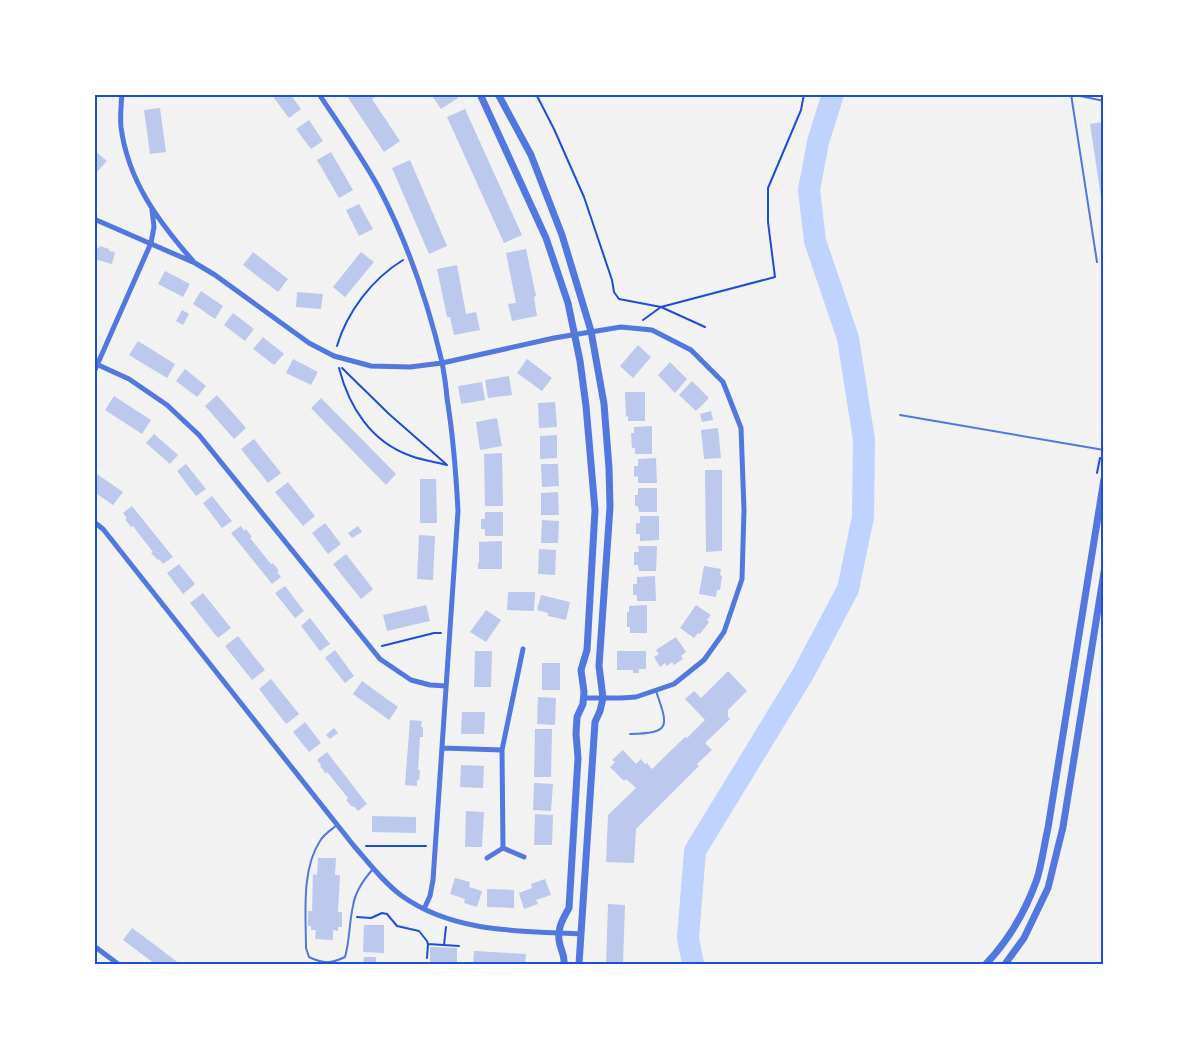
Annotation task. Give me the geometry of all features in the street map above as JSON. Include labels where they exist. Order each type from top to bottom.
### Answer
[{"type":"street","points":[[122,94],[121,125],[126,156],[136,183],[171,235],[195,263]]},
{"type":"street","points":[[318,94],[350,140],[380,191],[409,256],[428,308],[442,363],[452,428],[458,511],[436,846],[432,888],[424,909]]},
{"type":"street","points":[[480,94],[546,238],[568,303],[586,406],[595,510],[587,650],[581,670],[584,698],[577,717],[578,758],[569,908],[560,924],[559,933],[564,964]]},
{"type":"street","points":[[498,94],[531,155],[562,235],[591,331],[604,404],[610,507],[599,666],[603,698],[595,722],[579,964]]},
{"type":"street","points":[[94,372],[96,363],[151,243],[154,227],[152,208]]},
{"type":"street","points":[[94,219],[195,263],[309,343],[334,356],[371,366],[410,367],[442,363],[574,334],[621,327],[652,330],[691,350],[723,382],[741,428],[744,510],[742,579],[724,632],[704,660],[674,684],[636,697],[584,698]]},
{"type":"street","points":[[96,363],[129,379],[167,405],[199,435],[380,659],[411,680],[446,686]]},
{"type":"street","points":[[986,964],[1020,918],[1037,879],[1048,828],[1100,478]]},
{"type":"street","points":[[94,522],[103,529],[354,846],[401,895],[424,909],[457,922],[502,929],[581,934]]},
{"type":"street","points":[[1005,964],[1024,938],[1048,888],[1063,826],[1104,572]]},
{"type":"street","points":[[503,848],[501,750],[523,649]]},
{"type":"street","points":[[442,748],[501,750]]},
{"type":"street","points":[[503,848],[524,857]]},
{"type":"street","points":[[487,858],[503,848]]},
{"type":"street","points":[[94,946],[118,964]]},
{"type":"lane","points":[[1096,262],[1071,94],[1104,102]]},
{"type":"lane","points":[[900,415],[1102,450]]},
{"type":"lane","points":[[630,734],[653,733],[661,729],[664,717],[656,691]]},
{"type":"lane","points":[[337,825],[321,840],[308,874],[306,948],[309,957],[319,962],[335,962],[345,957],[353,904],[358,891],[373,868]]},
{"type":"path","points":[[536,94],[584,197],[614,292],[619,299],[661,307],[705,327]]},
{"type":"path","points":[[631,328],[661,307],[775,277],[768,222],[768,188],[801,110],[804,94]]},
{"type":"path","points":[[337,346],[350,317],[364,296],[392,266]]},
{"type":"path","points":[[338,363],[389,414],[448,465],[409,455],[390,446],[376,434],[362,420],[352,404],[338,363]]},
{"type":"path","points":[[1100,478],[1104,436]]},
{"type":"path","points":[[373,650],[381,646],[442,633]]},
{"type":"path","points":[[354,846],[436,846]]},
{"type":"path","points":[[351,917],[371,918],[382,913],[387,914],[397,926],[419,931],[427,941],[428,958]]},
{"type":"path","points":[[444,945],[446,927]]},
{"type":"path","points":[[428,944],[459,946]]},
{"type":"building","points":[[278,94],[290,94],[301,109],[289,118],[274,98]]},
{"type":"building","points":[[348,94],[379,94],[372,99],[400,141],[384,152],[347,96]]},
{"type":"building","points":[[431,94],[455,94],[458,98],[441,109]]},
{"type":"building","points":[[160,108],[166,152],[150,154],[144,110]]},
{"type":"building","points":[[465,109],[522,235],[504,243],[447,117]]},
{"type":"building","points":[[309,120],[323,141],[311,149],[296,129]]},
{"type":"building","points":[[1104,122],[1104,204],[1102,204],[1090,124]]},
{"type":"building","points":[[94,150],[107,161],[94,175]]},
{"type":"building","points":[[331,152],[353,190],[339,198],[317,160]]},
{"type":"building","points":[[410,160],[447,246],[429,254],[392,168]]},
{"type":"building","points":[[359,204],[373,229],[359,236],[346,210]]},
{"type":"building","points":[[100,246],[115,252],[112,264],[94,259],[94,247],[99,248]]},
{"type":"building","points":[[526,249],[536,296],[534,297],[537,316],[512,321],[508,304],[516,303],[506,253]]},
{"type":"building","points":[[253,252],[288,279],[278,292],[243,265]]},
{"type":"building","points":[[361,252],[374,262],[345,297],[333,287]]},
{"type":"building","points":[[457,265],[466,314],[476,312],[480,330],[454,335],[450,317],[447,317],[437,269]]},
{"type":"building","points":[[165,271],[190,284],[183,297],[158,284]]},
{"type":"building","points":[[201,291],[223,306],[215,319],[193,304]]},
{"type":"building","points":[[297,292],[323,294],[321,309],[296,307]]},
{"type":"building","points":[[182,310],[189,314],[183,325],[176,321]]},
{"type":"building","points":[[233,313],[254,329],[245,341],[224,325]]},
{"type":"building","points":[[263,337],[284,354],[274,365],[253,349]]},
{"type":"building","points":[[138,341],[175,364],[167,378],[129,355]]},
{"type":"building","points":[[638,345],[651,357],[633,378],[620,366]]},
{"type":"building","points":[[293,359],[318,372],[311,385],[286,373]]},
{"type":"building","points":[[527,359],[552,378],[542,391],[517,373]]},
{"type":"building","points":[[670,362],[687,379],[675,393],[658,375]]},
{"type":"building","points":[[185,369],[206,386],[197,397],[176,381]]},
{"type":"building","points":[[509,376],[512,395],[488,398],[485,380]]},
{"type":"building","points":[[692,381],[709,398],[696,411],[679,395]]},
{"type":"building","points":[[482,382],[485,400],[461,404],[458,386]]},
{"type":"building","points":[[625,392],[645,392],[645,421],[628,421]]},
{"type":"building","points":[[217,395],[246,428],[234,439],[205,406]]},
{"type":"building","points":[[114,396],[151,420],[142,434],[105,410]]},
{"type":"building","points":[[321,398],[396,474],[386,485],[311,408]]},
{"type":"building","points":[[555,402],[557,427],[539,428],[538,403]]},
{"type":"building","points":[[711,411],[713,420],[702,422],[700,414]]},
{"type":"building","points":[[497,418],[502,446],[480,450],[476,422]]},
{"type":"building","points":[[652,426],[652,454],[635,454],[635,448],[632,448],[631,433],[634,433],[634,427]]},
{"type":"building","points":[[718,428],[721,458],[704,459],[701,430]]},
{"type":"building","points":[[154,434],[178,455],[170,464],[146,443]]},
{"type":"building","points":[[557,435],[557,458],[540,459],[540,436]]},
{"type":"building","points":[[254,439],[281,473],[268,483],[241,449]]},
{"type":"building","points":[[502,453],[503,506],[485,506],[484,454]]},
{"type":"building","points":[[656,458],[657,483],[638,483],[638,476],[634,477],[634,466],[638,466],[638,459]]},
{"type":"building","points":[[186,464],[206,489],[196,496],[177,471]]},
{"type":"building","points":[[541,464],[558,464],[559,486],[542,487]]},
{"type":"building","points":[[705,470],[722,470],[722,551],[706,552]]},
{"type":"building","points":[[94,472],[123,492],[113,505],[94,492]]},
{"type":"building","points":[[420,479],[436,479],[437,523],[420,523]]},
{"type":"building","points":[[288,482],[315,516],[303,526],[275,492]]},
{"type":"building","points":[[638,488],[657,488],[657,512],[639,512],[638,506],[635,506],[635,495],[638,495]]},
{"type":"building","points":[[558,492],[559,515],[541,515],[541,493]]},
{"type":"building","points":[[212,496],[232,521],[222,528],[203,503]]},
{"type":"building","points":[[132,506],[173,557],[163,564],[151,553],[153,552],[125,519],[127,518],[123,513]]},
{"type":"building","points":[[485,512],[503,512],[503,536],[485,536],[485,529],[481,529],[481,519],[485,519]]},
{"type":"building","points":[[640,516],[659,516],[659,540],[640,541],[640,534],[636,534],[636,523],[640,523]]},
{"type":"building","points":[[542,520],[559,521],[558,543],[541,543]]},
{"type":"building","points":[[325,523],[341,544],[328,554],[312,533]]},
{"type":"building","points":[[241,526],[244,531],[246,529],[252,537],[250,538],[279,571],[277,572],[281,577],[272,584],[231,533]]},
{"type":"building","points":[[358,526],[362,532],[352,538],[348,533]]},
{"type":"building","points":[[419,535],[435,536],[433,580],[417,579]]},
{"type":"building","points":[[502,541],[502,569],[478,569],[479,542]]},
{"type":"building","points":[[638,546],[657,546],[656,571],[639,571],[638,565],[634,565],[634,552],[639,552]]},
{"type":"building","points":[[539,549],[556,550],[555,575],[538,574]]},
{"type":"building","points":[[346,554],[373,589],[361,599],[333,564]]},
{"type":"building","points":[[179,564],[195,584],[183,594],[167,573]]},
{"type":"building","points":[[704,566],[721,569],[720,590],[717,590],[716,597],[699,594]]},
{"type":"building","points":[[655,576],[656,601],[637,601],[637,595],[633,595],[633,584],[637,584],[637,577]]},
{"type":"building","points":[[285,586],[304,611],[295,618],[275,593]]},
{"type":"building","points":[[508,592],[535,592],[534,611],[507,610]]},
{"type":"building","points":[[203,593],[231,628],[218,638],[190,603]]},
{"type":"building","points":[[541,595],[570,602],[566,620],[548,616],[548,613],[537,610]]},
{"type":"building","points":[[426,605],[430,621],[387,631],[383,615]]},
{"type":"building","points":[[647,605],[647,633],[630,633],[630,627],[627,627],[629,606]]},
{"type":"building","points":[[696,605],[711,615],[707,620],[709,622],[694,638],[680,628]]},
{"type":"building","points":[[486,610],[501,620],[486,642],[470,632]]},
{"type":"building","points":[[310,618],[330,644],[320,651],[301,626]]},
{"type":"building","points":[[238,636],[265,670],[252,680],[225,646]]},
{"type":"building","points":[[676,637],[686,652],[681,656],[683,659],[674,665],[672,662],[667,666],[665,663],[660,667],[654,657],[659,654],[656,650]]},
{"type":"building","points":[[335,650],[354,676],[345,683],[325,658]]},
{"type":"building","points":[[475,651],[492,651],[491,687],[474,687]]},
{"type":"building","points":[[617,651],[646,651],[646,669],[639,669],[639,673],[633,673],[633,670],[617,670]]},
{"type":"building","points":[[542,663],[560,663],[560,690],[542,690]]},
{"type":"building","points":[[728,671],[747,691],[728,710],[730,719],[705,743],[712,750],[636,829],[634,863],[606,862],[608,815],[636,788],[626,779],[624,781],[610,767],[615,762],[612,760],[623,750],[636,764],[641,759],[652,769],[705,720],[685,699],[694,691],[701,698]]},
{"type":"building","points":[[271,679],[299,714],[286,724],[259,689]]},
{"type":"building","points":[[362,681],[398,707],[389,720],[353,694]]},
{"type":"building","points":[[538,697],[556,698],[555,725],[537,724]]},
{"type":"building","points":[[462,712],[485,712],[484,734],[461,734]]},
{"type":"building","points":[[410,720],[422,721],[421,727],[423,727],[423,737],[420,737],[418,770],[420,770],[417,786],[405,785]]},
{"type":"building","points":[[305,722],[321,743],[309,752],[293,732]]},
{"type":"building","points":[[334,728],[338,733],[330,739],[326,735]]},
{"type":"building","points":[[535,729],[552,729],[551,777],[534,777]]},
{"type":"building","points":[[327,752],[367,804],[358,811],[346,800],[348,798],[320,766],[317,760]]},
{"type":"building","points":[[461,765],[484,766],[483,788],[460,787]]},
{"type":"building","points":[[534,783],[553,784],[551,811],[533,810]]},
{"type":"building","points":[[466,811],[484,812],[482,847],[465,847]]},
{"type":"building","points":[[535,814],[553,815],[552,845],[534,845]]},
{"type":"building","points":[[372,816],[416,817],[416,833],[372,832]]},
{"type":"building","points":[[318,858],[336,858],[335,875],[340,875],[338,912],[342,912],[342,927],[338,927],[338,931],[333,930],[333,940],[315,939],[316,930],[311,930],[311,926],[308,926],[308,911],[312,911],[313,874],[317,875]]},
{"type":"building","points":[[455,878],[470,882],[469,887],[482,891],[477,907],[464,903],[465,899],[450,894]]},
{"type":"building","points":[[545,879],[551,895],[536,900],[538,904],[524,909],[519,893],[532,888],[531,884]]},
{"type":"building","points":[[487,889],[514,890],[514,908],[487,907]]},
{"type":"building","points":[[608,904],[625,905],[623,964],[606,964]]},
{"type":"building","points":[[364,925],[384,925],[384,953],[363,952]]},
{"type":"building","points":[[132,928],[180,964],[155,964],[123,940]]},
{"type":"building","points":[[430,947],[457,948],[457,964],[430,964]]},
{"type":"building","points":[[474,951],[526,954],[525,964],[473,964]]},
{"type":"building","points":[[364,957],[376,957],[376,964],[363,964]]},
{"type":"waterway","points":[[693,964],[688,938],[695,851],[803,674],[848,589],[863,517],[864,440],[848,338],[815,241],[809,190],[818,142],[833,94]]}]
